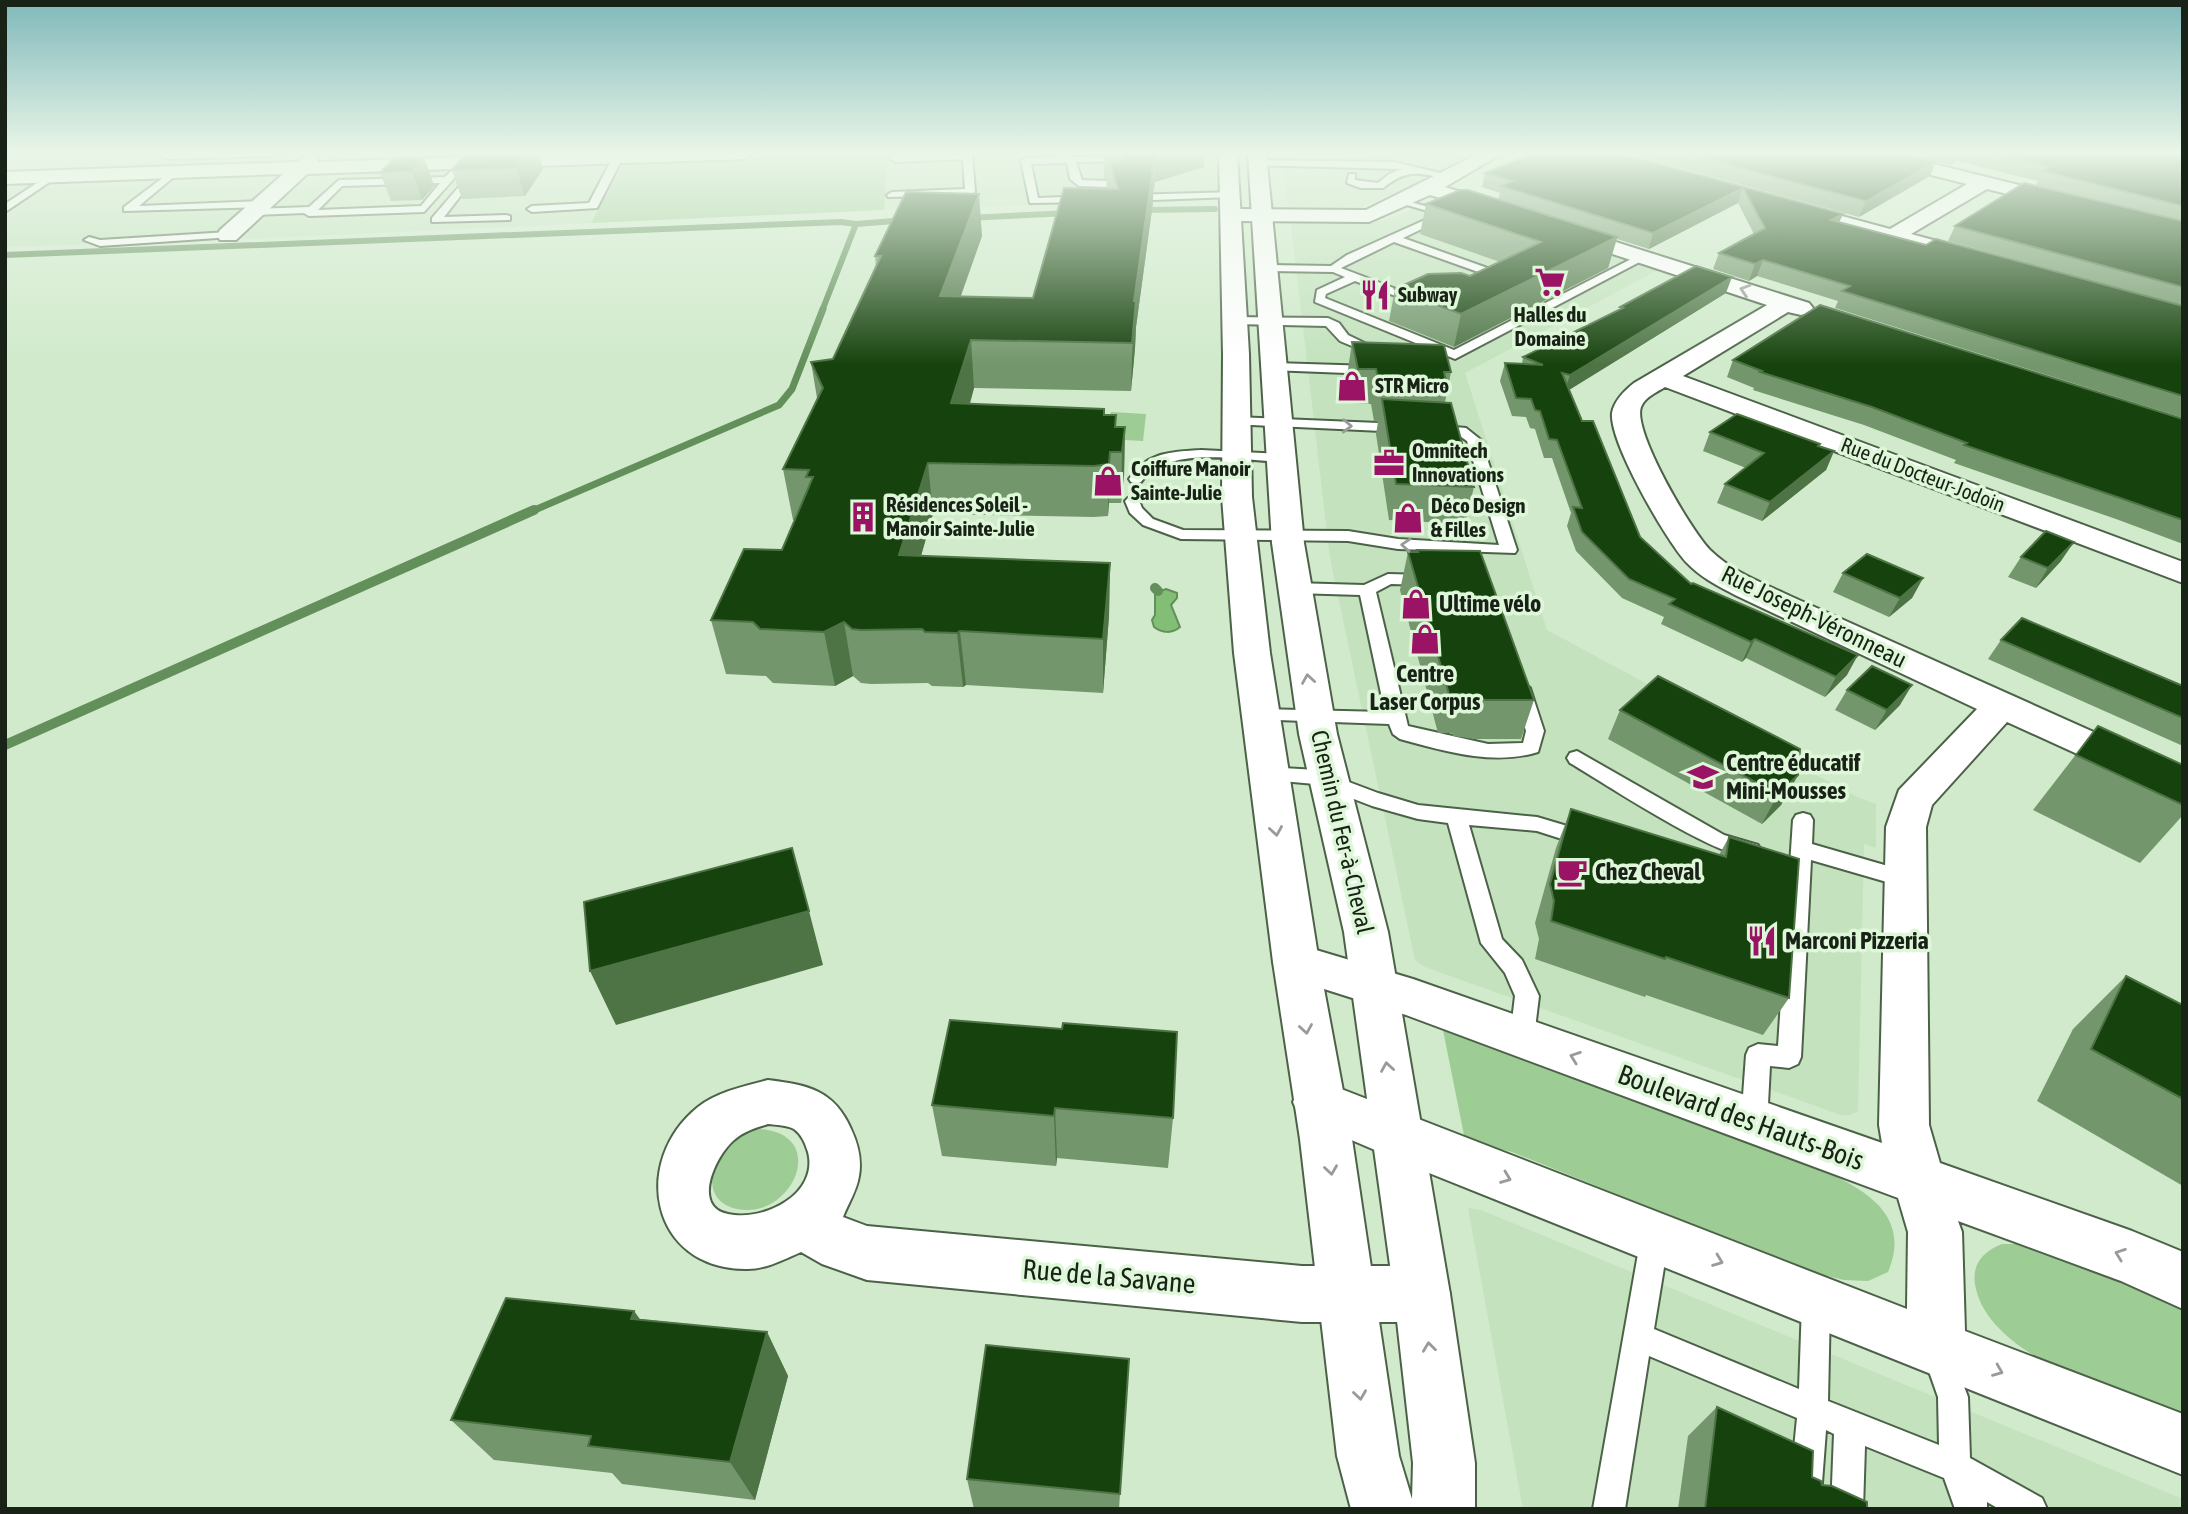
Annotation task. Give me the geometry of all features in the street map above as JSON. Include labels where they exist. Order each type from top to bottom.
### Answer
[{"type":"street","points":[[228,235],[241,224]]},
{"type":"street","points":[[1232,224],[1240,536],[1259,715],[1318,1102],[1326,1139],[1368,1456],[1383,1509]]},
{"type":"street","points":[[1237,224],[1246,241],[1251,264],[1268,268]]},
{"type":"street","name":"Chemin du Fer-à-Cheval","points":[[1263,224],[1280,458],[1294,589],[1315,717],[1366,932],[1422,1294],[1450,1508]]},
{"type":"street","points":[[1849,224],[1970,257]]},
{"type":"street","points":[[1893,236],[1914,224]]},
{"type":"street","points":[[1543,225],[1627,262],[1824,315]]},
{"type":"street","name":"Rue Joseph-Véronneau","points":[[1786,303],[1663,377],[1631,400],[1626,419],[1631,436],[1679,533],[1697,555],[1730,579],[1778,603],[2183,788]]},
{"type":"street","name":"Rue du Docteur-Jodoin","points":[[1663,377],[2183,573]]},
{"type":"street","points":[[1936,1346],[1935,1233],[1904,1125],[1904,838],[1913,800],[2002,705]]},
{"type":"street","name":"Boulevard des Hauts-Bois","points":[[1296,962],[1374,985],[1522,1037],[2132,1258],[2183,1281]]},
{"type":"street","points":[[1318,1102],[2183,1444]]},
{"type":"street","name":"Rue de la Savane","points":[[804,1222],[829,1241],[845,1249],[867,1253],[1302,1294],[1422,1294]]},
{"type":"lane","points":[[1334,269],[1343,261],[1426,224]]},
{"type":"lane","points":[[89,240],[100,243],[228,235]]},
{"type":"lane","points":[[1394,238],[1489,272],[1491,275],[1486,281],[1465,291]]},
{"type":"lane","points":[[1355,277],[1321,292],[1319,300],[1455,355],[1627,262]]},
{"type":"lane","points":[[1268,268],[1334,269],[1419,301],[1433,302]]},
{"type":"lane","points":[[1235,321],[1328,322],[1335,326],[1344,338],[1389,364],[1275,366]]},
{"type":"lane","points":[[1133,501],[1141,517],[1170,531],[1205,536],[1352,536],[1398,544],[1509,550],[1474,440],[1467,432],[1236,421]]},
{"type":"lane","points":[[1136,479],[1141,469],[1164,457],[1185,454],[1280,458]]},
{"type":"lane","points":[[1294,589],[1367,590],[1388,579],[1442,580]]},
{"type":"lane","points":[[1367,590],[1396,718],[1400,729],[1407,734],[1492,750],[1523,751],[1531,747],[1535,731],[1514,670]]},
{"type":"lane","points":[[1259,715],[1396,718]]},
{"type":"lane","points":[[1577,758],[1717,840],[1772,857],[1801,857],[1904,879]]},
{"type":"lane","points":[[1267,774],[1303,775],[1329,781],[1372,799],[1418,812],[1537,824],[1602,843]]},
{"type":"lane","points":[[1456,817],[1492,943],[1514,967],[1527,996],[1522,1037]]},
{"type":"lane","points":[[1754,1123],[1758,1055],[1789,1058],[1803,820]]},
{"type":"lane","points":[[1609,1509],[1655,1236]]},
{"type":"lane","points":[[1804,1509],[1813,1410],[1816,1299]]},
{"type":"lane","points":[[1638,1337],[1955,1467],[2031,1509]]},
{"type":"lane","points":[[1936,1346],[1953,1397],[1955,1467],[1971,1502],[1971,1509]]},
{"type":"lane","points":[[1847,1509],[1850,1425]]},
{"type":"shaded area","points":[[5,224],[224,224],[206,240],[5,247]]},
{"type":"shaded area","points":[[258,224],[577,224],[242,239]]},
{"type":"shaded area","points":[[1291,224],[1519,224],[1660,269],[1465,373],[1547,630],[1857,797],[1876,804],[1876,848],[1864,844],[1858,1111],[1841,1115],[1425,967],[1415,960],[1330,558]]},
{"type":"shaded area","points":[[1111,412],[1146,414],[1143,441],[1107,439]]},
{"type":"shaded area","points":[[1166,589],[1177,593],[1177,598],[1171,605],[1180,627],[1167,632],[1154,627],[1152,620],[1155,615],[1155,593]]},
{"type":"shaded area","points":[[1443,1030],[1815,1167],[1849,1184],[1865,1193],[1888,1218],[1894,1234],[1894,1251],[1888,1272],[1868,1281],[1844,1280],[1807,1271],[1512,1152],[1465,1140]]},
{"type":"shaded area","points":[[759,1129],[781,1134],[794,1145],[798,1159],[796,1175],[787,1190],[774,1202],[757,1209],[737,1209],[725,1205],[717,1198],[713,1189],[712,1180],[717,1159],[730,1141]]},
{"type":"shaded area","points":[[1468,1208],[1481,1210],[2183,1499],[2183,1509],[1523,1509]]},
{"type":"shaded area","points":[[2002,1244],[2021,1244],[2183,1302],[2183,1418],[2061,1370],[2030,1353],[2004,1333],[1985,1310],[1975,1284],[1977,1264],[1990,1250]]},
{"type":"building","points":[[891,224],[968,224],[940,296],[1033,298],[1054,224],[1145,224],[1134,301],[1132,343],[971,340],[951,403],[1104,409],[1104,415],[1116,415],[1115,427],[1125,427],[1122,452],[1110,452],[1109,464],[1094,466],[928,463],[899,555],[1110,563],[1103,639],[960,631],[925,632],[922,629],[861,630],[852,629],[844,622],[824,632],[760,629],[753,622],[711,620],[744,549],[782,550],[813,477],[806,477],[809,470],[783,469],[823,388],[811,362],[833,359],[881,256],[875,256]]},
{"type":"building","points":[[1485,224],[1575,224],[1617,237],[1461,314],[1395,289],[1428,274],[1461,273],[1470,276],[1541,242]]},
{"type":"building","points":[[1623,224],[1672,224],[1653,233]]},
{"type":"building","points":[[1763,224],[1845,224],[1926,245],[1936,239],[2183,306],[2183,396],[1842,291],[1850,286],[1763,260],[1755,264],[1719,253],[1765,228]]},
{"type":"building","points":[[1959,224],[2183,224],[2183,287],[1955,226]]},
{"type":"building","points":[[1696,266],[1732,277],[1570,375],[1562,373],[1582,421],[1593,421],[1640,537],[1691,584],[1858,655],[1836,677],[1755,639],[1751,642],[1669,604],[1675,599],[1629,579],[1582,532],[1573,507],[1582,508],[1557,440],[1549,439],[1540,411],[1535,410],[1531,399],[1516,398],[1505,363],[1543,365],[1523,357],[1623,308],[1620,307]]},
{"type":"building","points":[[1820,305],[2183,419],[2183,520],[1964,445],[1967,443],[1872,407],[1760,372],[1762,371],[1733,360]]},
{"type":"building","points":[[1352,342],[1444,345],[1451,372],[1444,372],[1448,390],[1380,387],[1376,369],[1358,369]]},
{"type":"building","points":[[1382,399],[1451,403],[1474,487],[1396,484]]},
{"type":"building","points":[[1737,414],[1834,451],[1770,502],[1725,484],[1764,453],[1710,432]]},
{"type":"building","points":[[2046,531],[2074,542],[2048,568],[2021,557]]},
{"type":"building","points":[[1417,550],[1480,551],[1534,700],[1486,700],[1464,697],[1463,694],[1449,694],[1408,552],[1418,552]]},
{"type":"building","points":[[1867,554],[1923,578],[1900,598],[1843,573]]},
{"type":"building","points":[[2022,618],[2183,686],[2183,718],[2001,640]]},
{"type":"building","points":[[1872,666],[1912,685],[1887,710],[1847,690]]},
{"type":"building","points":[[1658,676],[1800,749],[1798,775],[1778,794],[1620,710]]},
{"type":"building","points":[[2098,726],[2183,765],[2183,805],[2076,755]]},
{"type":"building","points":[[1571,809],[1726,857],[1729,837],[1799,859],[1789,998],[1551,921],[1554,901],[1550,884]]},
{"type":"building","points":[[792,848],[809,911],[590,971],[584,902]]},
{"type":"building","points":[[2126,976],[2183,1005],[2183,1099],[2091,1049]]},
{"type":"building","points":[[950,1020],[1062,1029],[1063,1023],[1177,1032],[1173,1118],[1055,1108],[1054,1116],[932,1105]]},
{"type":"building","points":[[506,1298],[634,1311],[631,1319],[767,1332],[730,1462],[588,1446],[591,1436],[451,1420]]},
{"type":"building","points":[[986,1345],[1129,1359],[1120,1494],[967,1479]]},
{"type":"building","points":[[1717,1407],[1813,1451],[1812,1477],[1821,1481],[1822,1485],[1832,1486],[1867,1502],[1867,1509],[1705,1509]]},
{"type":"waterway","points":[[5,255],[799,224]]},
{"type":"waterway","points":[[822,311],[856,224]]},
{"type":"waterway","points":[[856,224],[860,224]]},
{"type":"waterway","points":[[530,512],[779,405],[792,389],[823,309]]},
{"type":"waterway","points":[[5,745],[534,510]]},
{"type":"waterway","points":[[1155,588],[1158,591]]},
{"type":"place","name":"Halles du Domaine","points":[[1550,282]]},
{"type":"place","name":"Subway","points":[[1375,295]]},
{"type":"place","name":"STR Micro","points":[[1352,386]]},
{"type":"place","name":"Omnitech Innovations","points":[[1389,463]]},
{"type":"place","name":"Coiffure Manoir Sainte-Julie","points":[[1108,481]]},
{"type":"place","name":"Résidences Soleil - Manoir Sainte-Julie","points":[[863,517]]},
{"type":"place","name":"Déco Design & Filles","points":[[1408,518]]},
{"type":"place","name":"Ultime vélo","points":[[1416,604]]},
{"type":"place","name":"Centre Laser Corpus","points":[[1425,639]]},
{"type":"place","name":"Centre éducatif Mini-Mousses","points":[[1703,777]]},
{"type":"place","name":"Chez Cheval","points":[[1572,872]]},
{"type":"place","name":"Marconi Pizzeria","points":[[1762,941]]}]
